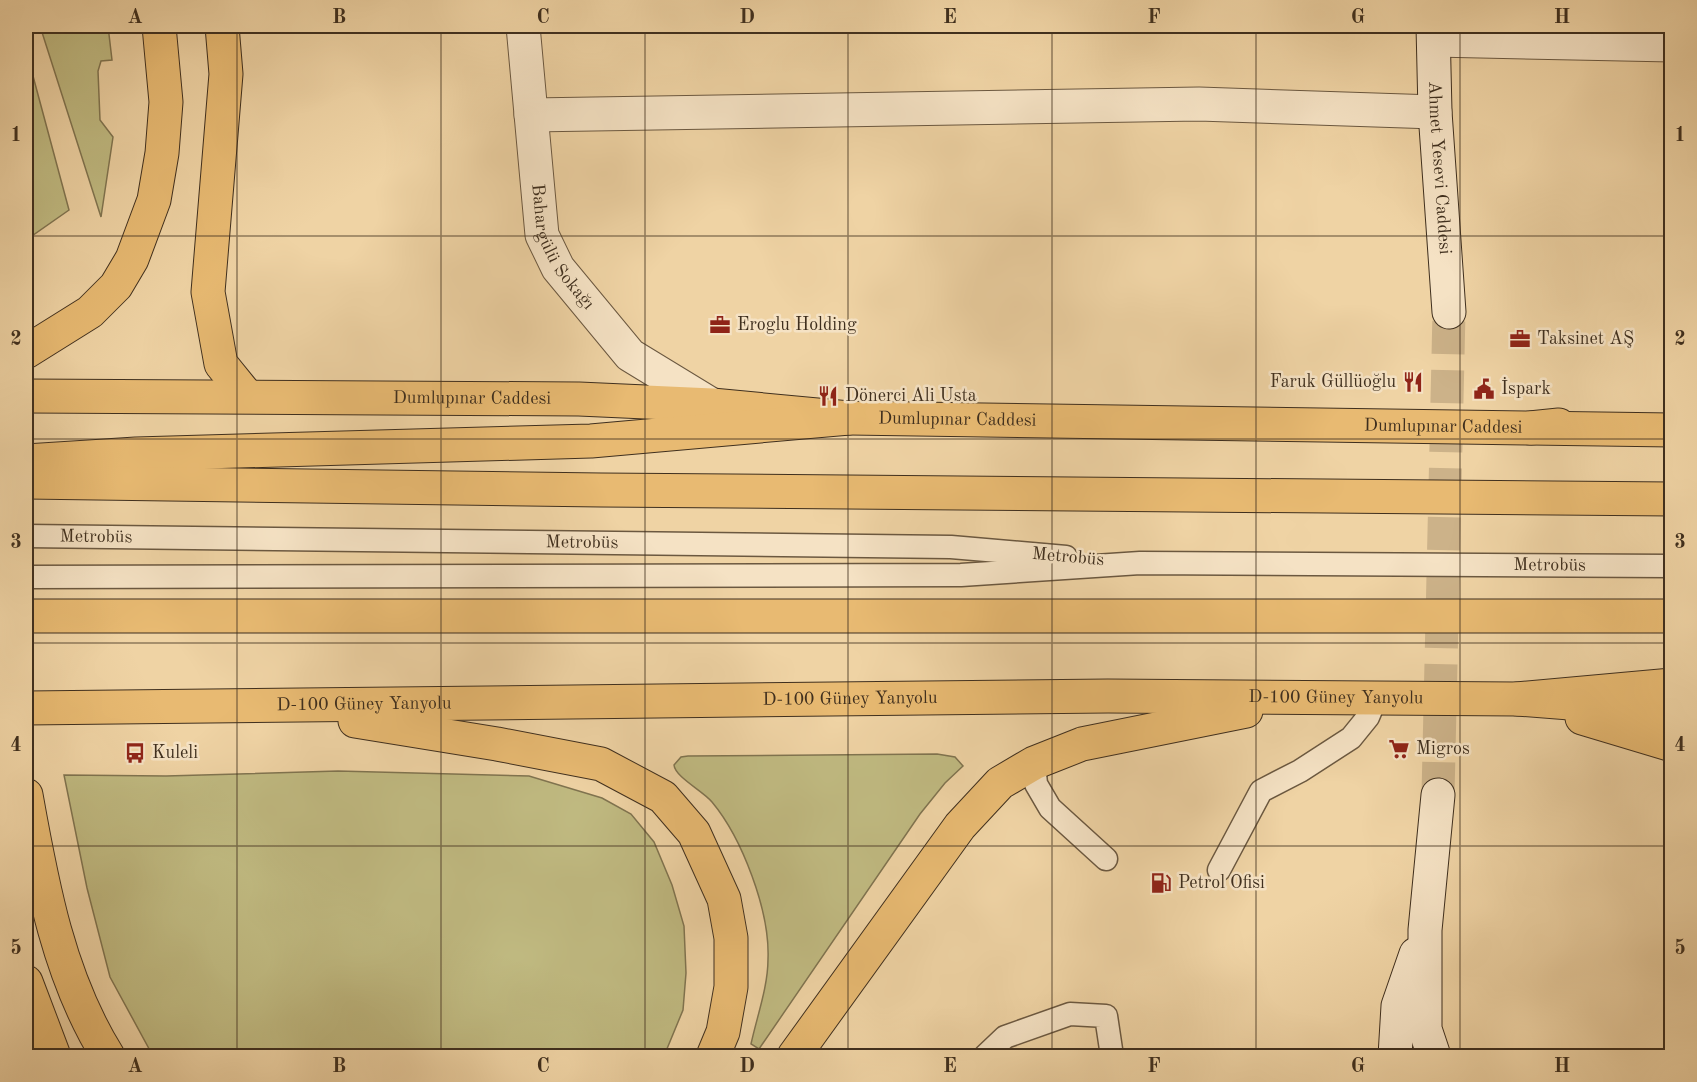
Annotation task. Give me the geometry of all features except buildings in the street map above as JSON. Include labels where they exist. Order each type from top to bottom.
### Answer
[{"type":"main road","points":[[26,352],[90,312],[116,286],[132,259],[154,200],[162,153],[166,102],[159,26]]},
{"type":"main road","points":[[222,26],[226,74],[208,292],[221,364],[247,396]]},
{"type":"main road","name":"Dumlupınar Caddesi","points":[[26,396],[579,399],[712,405],[849,418],[1530,428],[1671,414]]},
{"type":"main road","points":[[26,461],[136,454],[591,441],[849,418]]},
{"type":"main road","points":[[1530,428],[1671,430]]},
{"type":"main road","points":[[26,482],[602,490],[1671,499]]},
{"type":"main road","points":[[26,616],[1671,616]]},
{"type":"main road","points":[[1518,699],[1671,685]]},
{"type":"main road","name":"D-100 Güney Yanyolu","points":[[26,708],[1072,697],[1315,697],[1518,699],[1671,711]]},
{"type":"main road","points":[[794,1056],[960,826],[1000,783],[1034,763],[1082,744],[1315,697]]},
{"type":"main road","points":[[1518,699],[1671,744]]},
{"type":"main road","points":[[258,706],[497,744],[601,764],[663,797],[693,833],[724,898],[731,938],[731,987],[723,1032],[713,1056]]},
{"type":"main road","points":[[26,795],[38,866],[51,921],[73,985],[94,1034],[108,1056]]},
{"type":"main road","points":[[26,981],[54,1056]]},
{"type":"street","name":"Bahargülü Sokağı","points":[[523,26],[542,235],[558,268],[630,355],[712,405]]},
{"type":"street","points":[[1434,33],[1671,45]]},
{"type":"street","name":"Ahmet Yesevi Caddesi","points":[[1434,33],[1436,112],[1449,312]]},
{"type":"street","points":[[531,115],[1199,104],[1436,112]]},
{"type":"street","points":[[1434,1056],[1425,1029],[1425,930],[1438,795]]},
{"type":"street","points":[[1395,1056],[1398,1006],[1425,930]]},
{"type":"lane","name":"Metrobüs","points":[[26,536],[951,547],[1140,563]]},
{"type":"lane","name":"Metrobüs","points":[[26,577],[961,575],[1140,563],[1671,566]]},
{"type":"lane","points":[[1219,870],[1261,791],[1300,771],[1351,738],[1368,717],[1376,698]]},
{"type":"lane","points":[[1034,763],[1036,784],[1050,808],[1106,859]]},
{"type":"lane","points":[[985,1056],[1005,1037],[1070,1014],[1106,1016],[1112,1056]]},
{"type":"shaded area","points":[[40,26],[108,26],[112,60],[101,61],[98,71],[100,120],[113,137],[101,217]]},
{"type":"shaded area","points":[[26,50],[69,210],[26,240]]},
{"type":"shaded area","points":[[937,754],[955,757],[963,766],[945,783],[920,814],[759,1049],[751,1044],[764,991],[768,959],[764,919],[759,898],[743,855],[723,817],[708,798],[679,774],[674,765],[681,757],[688,756]]},
{"type":"shaded area","points":[[338,771],[529,776],[602,798],[631,814],[654,842],[672,885],[684,926],[686,973],[683,1010],[664,1056],[153,1056],[110,977],[87,888],[64,775],[166,776]]},
{"type":"tunnel","points":[[1438,795],[1449,312]]},
{"type":"place","name":"Eroglu Holding","points":[[720,325]]},
{"type":"place","name":"Taksinet AŞ","points":[[1520,339]]},
{"type":"place","name":"Faruk Güllüoğlu","points":[[1413,382]]},
{"type":"place","name":"İspark","points":[[1484,389]]},
{"type":"place","name":"Dönerci Ali Usta","points":[[828,396]]},
{"type":"place","name":"Migros","points":[[1399,749]]},
{"type":"place","name":"Kuleli","points":[[135,753]]},
{"type":"place","name":"Petrol Ofisi","points":[[1161,883]]}]
